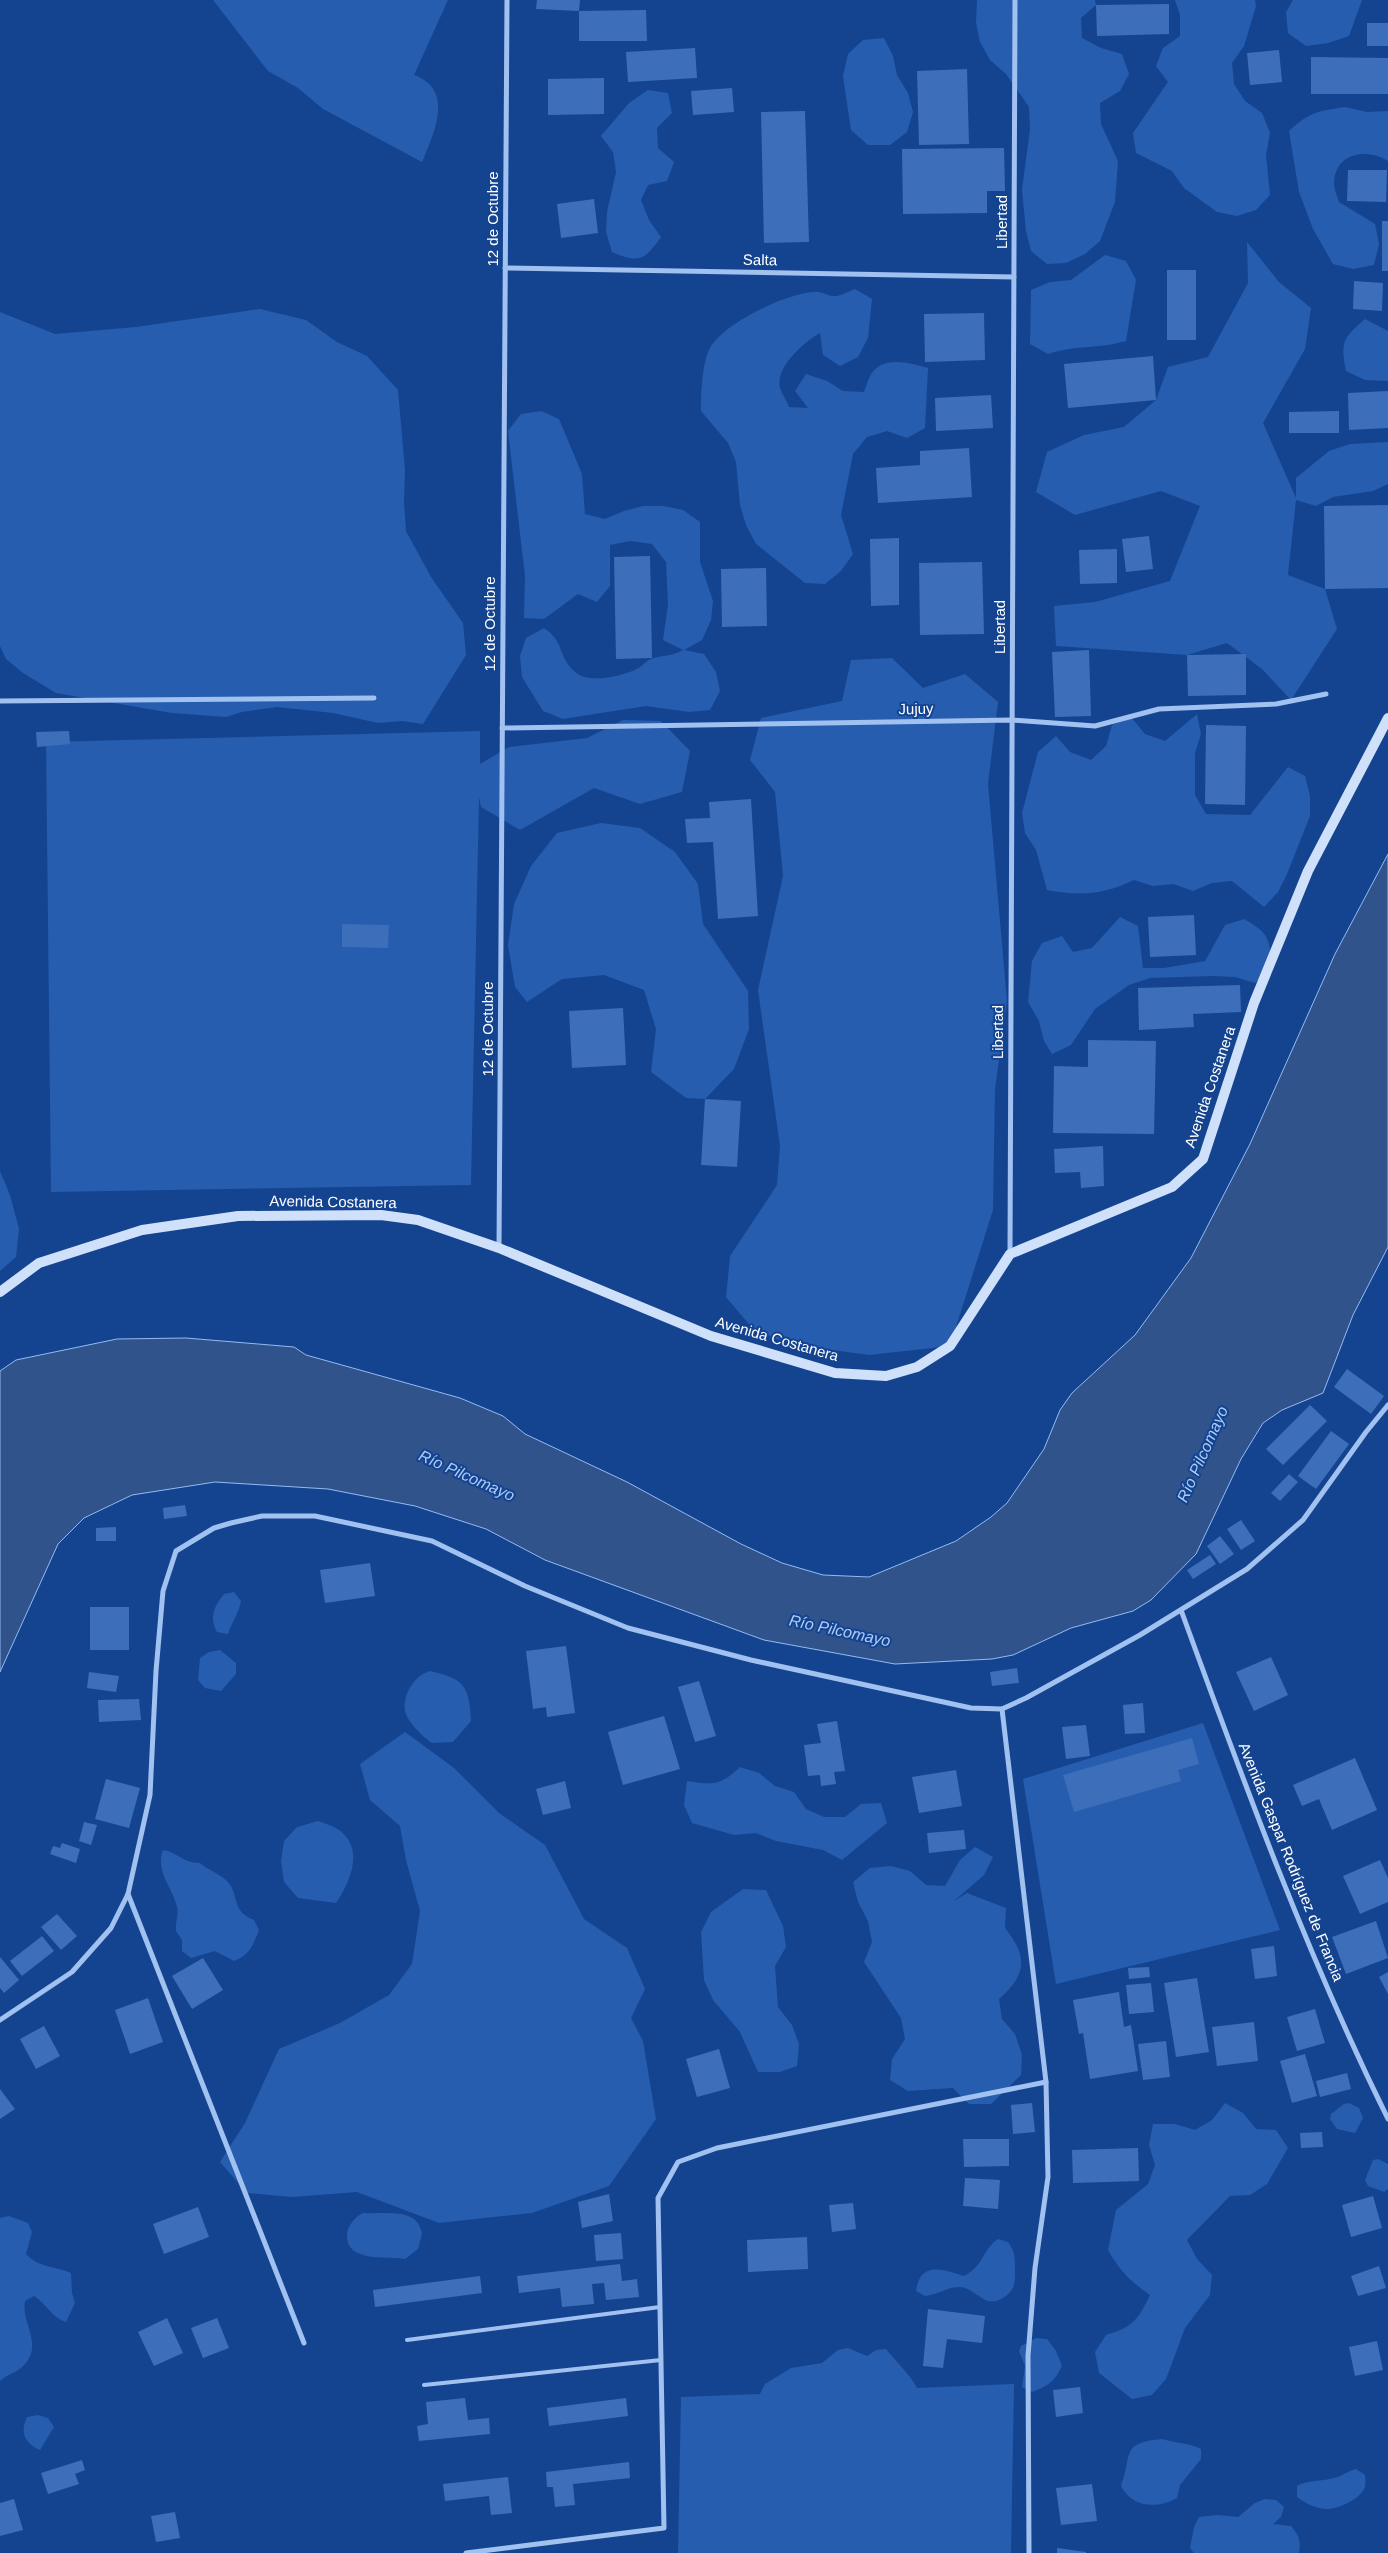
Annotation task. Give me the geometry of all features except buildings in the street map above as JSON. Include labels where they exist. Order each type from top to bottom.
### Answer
[{"type":"street","name":"12 de Octubre","points":[[499,1248],[506,0]]},
{"type":"street","name":"Libertad","points":[[1010,1254],[1015,0]]},
{"type":"street","name":"Salta","points":[[505,268],[1014,277]]},
{"type":"street","name":"Jujuy","points":[[502,728],[1012,720],[1095,726],[1159,708],[1276,704],[1326,694]]},
{"type":"street","points":[[0,701],[374,698]]},
{"type":"street","name":"Avenida Costanera","points":[[0,1292],[38,1262],[142,1230],[238,1216],[390,1217],[418,1220],[499,1248],[711,1336],[834,1373],[886,1376],[917,1367],[950,1346],[1010,1254],[1172,1187],[1203,1159],[1254,1003],[1308,871],[1388,718]]},
{"type":"street","points":[[0,2020],[72,1972],[111,1928],[128,1894],[150,1795],[156,1671],[163,1591],[176,1551],[214,1528],[262,1516],[315,1516],[432,1541],[526,1586],[628,1628],[751,1660],[971,1708],[1002,1709],[1140,1635],[1246,1569],[1303,1520],[1366,1432],[1388,1405]]},
{"type":"street","name":"Avenida Gaspar Rodríguez de Francia","points":[[1181,1610],[1262,1831],[1317,1965],[1388,2119]]},
{"type":"street","points":[[1002,1709],[1046,2082],[1048,2177],[1035,2268],[1028,2356],[1029,2553]]},
{"type":"street","points":[[128,1894],[304,2343]]},
{"type":"street","points":[[466,2553],[664,2528],[658,2198],[678,2162],[717,2148],[1046,2082]]},
{"type":"lane","points":[[407,2340],[660,2307]]},
{"type":"lane","points":[[424,2385],[661,2360]]},
{"type":"shaded area","points":[[213,0],[448,0],[414,75],[427,82],[434,91],[438,101],[436,126],[422,162],[323,109],[298,88],[268,71]]},
{"type":"shaded area","points":[[977,0],[1095,0],[1096,5],[1081,18],[1082,38],[1101,48],[1122,54],[1129,74],[1120,91],[1100,103],[1101,124],[1118,161],[1115,202],[1100,241],[1085,254],[1066,263],[1047,264],[1031,251],[1026,231],[1022,190],[1030,129],[1029,107],[1006,74],[990,60],[980,42],[976,23]]},
{"type":"shaded area","points":[[1175,0],[1255,0],[1256,6],[1244,46],[1232,63],[1234,84],[1245,101],[1262,113],[1270,133],[1266,155],[1270,195],[1256,210],[1237,216],[1217,212],[1184,188],[1172,171],[1136,153],[1133,133],[1168,82],[1156,66],[1163,48],[1180,36],[1180,15]]},
{"type":"shaded area","points":[[1293,0],[1362,0],[1349,36],[1328,43],[1306,46],[1288,33],[1286,12]]},
{"type":"shaded area","points":[[884,38],[893,56],[897,75],[908,93],[913,112],[907,132],[890,145],[868,145],[851,130],[843,76],[848,54],[863,40]]},
{"type":"shaded area","points":[[648,90],[668,93],[672,113],[657,128],[658,148],[674,162],[667,181],[648,185],[641,200],[649,220],[661,237],[646,255],[635,259],[612,252],[606,232],[607,212],[616,172],[613,152],[601,136],[629,103]]},
{"type":"shaded area","points":[[1345,107],[1367,112],[1388,111],[1388,161],[1371,155],[1354,155],[1340,164],[1336,172],[1334,184],[1339,202],[1375,224],[1379,244],[1374,265],[1353,269],[1333,264],[1313,229],[1299,192],[1289,131],[1302,120],[1314,114]]},
{"type":"shaded area","points":[[1247,242],[1279,282],[1311,308],[1305,349],[1263,423],[1296,498],[1296,478],[1329,451],[1350,444],[1388,442],[1388,484],[1373,491],[1333,497],[1316,506],[1296,500],[1288,575],[1325,589],[1337,629],[1291,700],[1262,669],[1227,643],[1187,655],[1056,646],[1054,606],[1095,602],[1170,581],[1200,506],[1161,491],[1075,515],[1036,492],[1047,452],[1084,435],[1124,427],[1156,400],[1168,367],[1208,357],[1248,283]]},
{"type":"shaded area","points":[[1105,255],[1126,261],[1136,280],[1126,341],[1068,349],[1048,354],[1030,344],[1031,290],[1050,282],[1071,280]]},
{"type":"shaded area","points":[[855,289],[872,299],[868,338],[858,357],[840,366],[823,355],[820,333],[813,337],[792,356],[782,372],[780,388],[789,407],[808,408],[795,391],[806,374],[827,381],[843,391],[864,392],[871,374],[876,368],[890,362],[905,363],[928,368],[925,428],[907,438],[887,431],[867,437],[853,454],[841,515],[853,554],[841,571],[825,584],[805,583],[756,544],[746,525],[740,505],[736,462],[728,443],[701,411],[703,371],[709,350],[716,340],[726,330],[756,312],[803,293],[817,292],[836,296]]},
{"type":"shaded area","points":[[260,309],[306,320],[337,342],[367,356],[398,390],[405,470],[404,502],[406,531],[431,577],[463,623],[466,655],[423,724],[402,721],[378,723],[333,713],[277,707],[242,712],[226,717],[172,713],[56,693],[23,673],[6,659],[0,646],[0,312],[55,334],[136,327]]},
{"type":"shaded area","points":[[1365,319],[1388,331],[1388,381],[1365,380],[1346,371],[1343,353],[1345,341],[1352,331]]},
{"type":"shaded area","points":[[541,411],[559,419],[582,474],[585,514],[605,519],[643,506],[663,506],[683,510],[700,522],[700,562],[713,601],[711,620],[702,640],[684,650],[704,654],[716,672],[720,691],[710,710],[689,712],[646,706],[563,719],[543,711],[522,677],[520,656],[526,638],[544,628],[555,638],[565,660],[574,671],[588,678],[605,678],[623,674],[637,669],[652,659],[683,650],[663,640],[668,605],[666,562],[652,544],[630,541],[610,545],[610,586],[597,602],[578,594],[544,619],[524,618],[525,576],[508,431],[521,414]]},
{"type":"shaded area","points":[[892,658],[923,688],[965,674],[998,702],[988,784],[1007,1001],[995,1089],[993,1210],[950,1346],[869,1355],[789,1344],[753,1329],[726,1297],[730,1256],[777,1185],[780,1146],[758,990],[783,876],[775,792],[750,760],[761,718],[842,701],[851,660]]},
{"type":"shaded area","points":[[1197,714],[1201,734],[1195,753],[1195,795],[1206,814],[1250,815],[1288,767],[1305,776],[1310,796],[1310,816],[1278,892],[1264,907],[1232,881],[1212,883],[1193,891],[1173,884],[1153,886],[1134,880],[1112,889],[1091,893],[1047,890],[1036,850],[1025,833],[1022,813],[1038,752],[1056,736],[1070,752],[1091,760],[1106,746],[1112,725],[1131,717],[1145,734],[1165,741]]},
{"type":"shaded area","points":[[623,720],[661,721],[690,751],[682,792],[640,804],[594,788],[520,830],[481,807],[479,797],[471,1185],[51,1192],[46,742],[480,731],[480,764],[509,747],[587,738]]},
{"type":"shaded area","points":[[601,823],[640,828],[675,852],[698,884],[703,924],[748,991],[749,1029],[734,1069],[705,1099],[686,1098],[651,1072],[656,1029],[644,990],[604,975],[562,979],[527,1002],[515,987],[508,945],[514,904],[531,866],[557,833]]},
{"type":"shaded area","points":[[1120,917],[1138,926],[1143,968],[1164,968],[1205,961],[1225,925],[1244,919],[1259,928],[1267,938],[1270,950],[1270,968],[1255,983],[1235,977],[1213,976],[1150,978],[1129,985],[1095,1009],[1071,1045],[1052,1054],[1044,1041],[1039,1021],[1028,1002],[1032,961],[1042,943],[1062,936],[1073,952],[1092,948]]},
{"type":"shaded area","points":[[0,1171],[10,1195],[19,1229],[16,1257],[0,1271]]},
{"type":"shaded area","points":[[234,1592],[241,1601],[237,1613],[228,1634],[217,1632],[213,1622],[215,1608],[224,1594]]},
{"type":"shaded area","points":[[220,1650],[236,1663],[236,1674],[221,1691],[205,1688],[198,1680],[200,1658],[209,1652]]},
{"type":"shaded area","points":[[430,1671],[458,1681],[463,1686],[469,1700],[471,1721],[453,1742],[432,1743],[412,1725],[405,1711],[406,1698],[411,1686],[424,1673]]},
{"type":"shaded area","points":[[1203,1723],[1280,1930],[1056,1984],[1023,1779]]},
{"type":"shaded area","points":[[405,1732],[454,1768],[499,1813],[545,1845],[584,1919],[627,1948],[645,1989],[631,2018],[643,2041],[656,2119],[609,2186],[532,2213],[439,2223],[357,2192],[292,2197],[247,2193],[220,2162],[245,2123],[279,2049],[340,2023],[389,1995],[412,1964],[420,1911],[406,1860],[400,1826],[370,1800],[360,1764]]},
{"type":"shaded area","points":[[740,1767],[759,1773],[775,1786],[794,1792],[806,1809],[824,1817],[845,1817],[861,1804],[881,1803],[887,1823],[842,1860],[823,1850],[776,1841],[756,1833],[734,1835],[692,1823],[684,1805],[687,1781],[716,1783],[727,1778]]},
{"type":"shaded area","points":[[318,1821],[334,1827],[345,1835],[351,1844],[353,1864],[351,1874],[347,1885],[336,1903],[298,1898],[284,1882],[281,1861],[284,1841],[297,1827]]},
{"type":"shaded area","points":[[975,1847],[993,1857],[984,1875],[954,1901],[967,1893],[1006,1908],[1005,1928],[1018,1948],[1021,1957],[1019,1973],[1015,1981],[999,1999],[1002,2019],[1015,2034],[1022,2055],[1021,2075],[991,2104],[969,2104],[953,2088],[908,2091],[890,2080],[892,2059],[905,2039],[901,2018],[864,1962],[872,1942],[868,1921],[858,1902],[853,1882],[870,1868],[891,1866],[910,1871],[926,1885],[945,1886],[960,1860]]},
{"type":"shaded area","points":[[163,1850],[190,1862],[200,1863],[226,1880],[230,1885],[241,1912],[254,1920],[259,1930],[253,1945],[244,1956],[234,1961],[215,1951],[191,1958],[182,1951],[182,1940],[176,1931],[177,1907],[161,1865]]},
{"type":"shaded area","points":[[743,1889],[766,1890],[783,1926],[786,1947],[775,1966],[778,2007],[792,2025],[799,2044],[797,2066],[780,2072],[758,2072],[740,2032],[713,2000],[704,1980],[701,1932],[711,1912]]},
{"type":"shaded area","points":[[1225,2103],[1243,2113],[1256,2129],[1276,2130],[1288,2148],[1267,2184],[1250,2195],[1230,2196],[1187,2240],[1197,2259],[1212,2275],[1210,2295],[1185,2328],[1166,2379],[1152,2395],[1132,2399],[1099,2373],[1095,2352],[1106,2335],[1123,2329],[1138,2317],[1150,2295],[1126,2275],[1108,2250],[1116,2210],[1148,2184],[1155,2165],[1149,2145],[1153,2124],[1175,2124],[1195,2130],[1212,2120]]},
{"type":"shaded area","points":[[1349,2103],[1359,2108],[1363,2118],[1355,2133],[1337,2129],[1330,2119],[1331,2114],[1344,2104]]},
{"type":"shaded area","points":[[1378,2159],[1388,2164],[1388,2189],[1384,2192],[1368,2186],[1365,2180],[1373,2160]]},
{"type":"shaded area","points":[[363,2213],[398,2214],[414,2219],[419,2225],[422,2234],[418,2249],[405,2259],[368,2256],[353,2250],[348,2243],[347,2234],[352,2222]]},
{"type":"shaded area","points":[[9,2216],[28,2223],[32,2232],[26,2254],[31,2259],[71,2273],[72,2293],[75,2303],[66,2322],[53,2314],[34,2296],[25,2301],[26,2317],[32,2341],[30,2356],[22,2367],[0,2381],[0,2218]]},
{"type":"shaded area","points":[[998,2239],[1008,2242],[1014,2257],[1014,2284],[1013,2289],[1007,2295],[999,2300],[987,2301],[966,2288],[959,2287],[925,2296],[916,2291],[918,2281],[927,2271],[948,2271],[964,2276],[971,2272],[980,2263],[988,2248]]},
{"type":"shaded area","points":[[1036,2338],[1047,2339],[1056,2351],[1062,2366],[1050,2383],[1032,2392],[1022,2387],[1025,2366],[1019,2351],[1021,2346]]},
{"type":"shaded area","points":[[848,2348],[867,2356],[876,2350],[886,2349],[907,2373],[917,2388],[1014,2384],[1011,2553],[678,2553],[681,2397],[760,2394],[765,2384],[791,2368],[822,2363],[838,2350]]},
{"type":"shaded area","points":[[38,2415],[48,2418],[54,2427],[40,2450],[30,2444],[24,2432],[27,2417]]},
{"type":"shaded area","points":[[1162,2439],[1192,2445],[1201,2449],[1201,2459],[1180,2485],[1177,2498],[1170,2502],[1154,2505],[1132,2499],[1121,2486],[1130,2452],[1140,2443]]},
{"type":"shaded area","points":[[1356,2469],[1365,2475],[1365,2487],[1359,2496],[1348,2503],[1336,2508],[1325,2509],[1310,2505],[1297,2497],[1297,2486],[1307,2482],[1332,2479]]},
{"type":"shaded area","points":[[1265,2499],[1276,2500],[1284,2507],[1281,2517],[1273,2524],[1291,2526],[1299,2538],[1299,2553],[1194,2553],[1190,2548],[1194,2527],[1199,2517],[1218,2515],[1238,2517],[1255,2503]]},
{"type":"water","name":"Río Pilcomayo","points":[[1388,854],[1388,1247],[1353,1315],[1323,1393],[1282,1410],[1263,1423],[1241,1459],[1196,1554],[1151,1600],[1133,1611],[1071,1628],[1013,1655],[992,1659],[895,1664],[764,1640],[545,1560],[486,1529],[415,1506],[328,1489],[215,1482],[132,1495],[84,1518],[58,1544],[0,1672],[0,1371],[16,1360],[117,1339],[186,1338],[294,1347],[306,1355],[460,1398],[503,1416],[525,1434],[627,1482],[741,1544],[782,1563],[823,1575],[869,1577],[956,1541],[991,1517],[1007,1503],[1044,1449],[1060,1410],[1072,1393],[1135,1335],[1191,1258],[1250,1144],[1335,954]]}]
